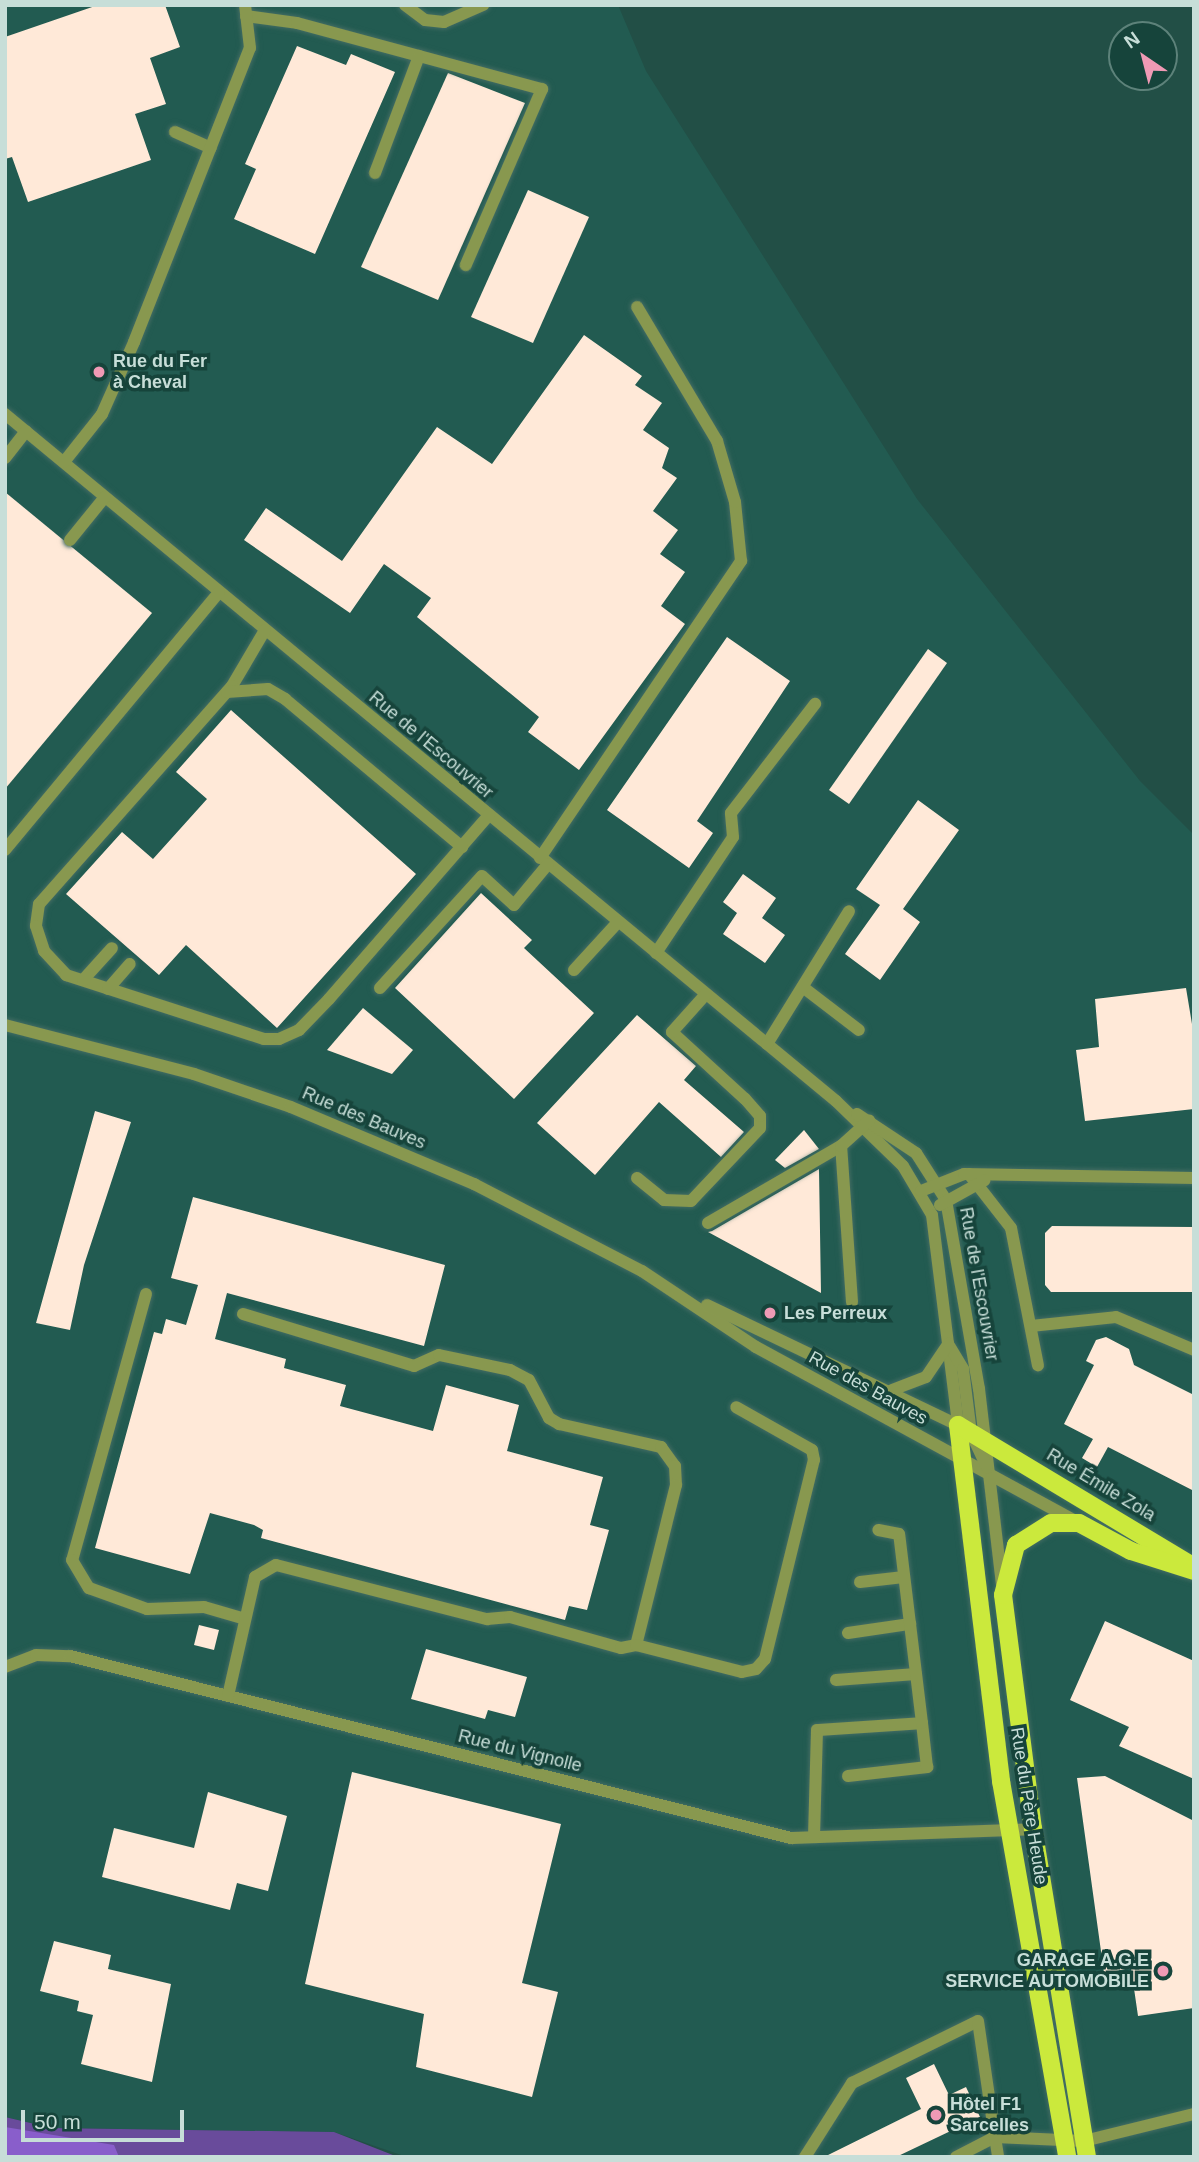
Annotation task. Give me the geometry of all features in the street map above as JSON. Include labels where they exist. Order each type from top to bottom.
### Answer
[{"type":"main road","name":"Rue du Père Heude","points":[[972,1433],[963,1460],[1011,1830],[1066,2149]]},
{"type":"main road","name":"Rue Émile Zola","points":[[972,1433],[1194,1569]]},
{"type":"main road","points":[[1003,1595],[1011,1555],[1025,1535],[1051,1522],[1079,1523]]},
{"type":"main road","name":"Rue Émile Zola","points":[[1079,1523],[1131,1550],[1194,1569]]},
{"type":"main road","name":"Rue du Père Heude","points":[[1003,1595],[1033,1829],[1086,2149]]},
{"type":"street","points":[[405,5],[425,20],[444,22],[483,5]]},
{"type":"street","points":[[64,462],[102,414],[211,148],[250,48],[245,11],[542,89],[466,265]]},
{"type":"street","points":[[375,173],[419,56]]},
{"type":"street","points":[[175,132],[211,148]]},
{"type":"street","points":[[380,988],[482,876],[514,905],[741,561],[735,502],[717,441],[637,307]]},
{"type":"street","name":"Rue de l'Escouvrier","points":[[5,414],[836,1101],[866,1124],[916,1153],[939,1182],[947,1202],[972,1433]]},
{"type":"street","points":[[5,458],[26,431]]},
{"type":"street","points":[[70,540],[105,497]]},
{"type":"street","points":[[5,850],[219,592]]},
{"type":"street","points":[[265,629],[227,692],[40,904],[36,926],[44,951],[66,975],[264,1039],[279,1039],[299,1030],[329,999],[489,815]]},
{"type":"street","points":[[227,692],[268,689],[285,699],[462,847]]},
{"type":"street","points":[[656,953],[733,837],[731,813],[814,704]]},
{"type":"street","points":[[767,1044],[804,988],[849,911]]},
{"type":"street","points":[[574,970],[618,922]]},
{"type":"street","points":[[83,980],[113,948]]},
{"type":"street","points":[[108,989],[130,964]]},
{"type":"street","points":[[804,988],[859,1030]]},
{"type":"street","points":[[637,1178],[664,1200],[691,1201],[760,1128],[760,1116],[745,1099],[672,1032],[706,994]]},
{"type":"street","name":"Rue des Bauves","points":[[5,1026],[194,1074],[291,1107],[474,1184],[688,1297],[892,1390],[972,1433]]},
{"type":"street","points":[[708,1223],[841,1146],[866,1124]]},
{"type":"street","name":"Rue de l'Escouvrier","points":[[866,1124],[921,1191],[930,1209],[948,1344],[963,1369],[972,1433]]},
{"type":"street","points":[[841,1146],[852,1302]]},
{"type":"street","points":[[969,1174],[1011,1228],[1038,1365]]},
{"type":"street","points":[[921,1191],[939,1182],[969,1174],[1194,1178]]},
{"type":"street","points":[[930,1209],[991,1176]]},
{"type":"street","points":[[146,1294],[72,1560],[89,1588],[147,1609],[204,1607],[245,1619]]},
{"type":"street","name":"Rue des Bauves","points":[[688,1297],[756,1347],[988,1472]]},
{"type":"street","points":[[243,1314],[414,1366],[439,1355],[510,1370],[529,1380],[549,1418],[559,1424],[661,1447],[675,1466],[676,1485],[636,1645]]},
{"type":"street","points":[[1031,1326],[1116,1317],[1194,1350]]},
{"type":"street","points":[[892,1390],[926,1377],[948,1344]]},
{"type":"street","points":[[228,1696],[255,1577],[276,1565],[487,1619],[510,1617],[621,1647],[636,1645],[742,1672],[765,1659],[814,1460],[812,1450],[736,1407]]},
{"type":"street","name":"Rue du Père Heude","points":[[972,1433],[988,1472],[1003,1595]]},
{"type":"street","name":"Rue Émile Zola","points":[[988,1472],[1079,1523]]},
{"type":"street","points":[[848,1776],[927,1767],[899,1534],[878,1530]]},
{"type":"street","points":[[860,1582],[904,1577]]},
{"type":"street","points":[[848,1633],[910,1624]]},
{"type":"street","name":"Rue du Vignolle","points":[[5,1667],[36,1655],[69,1656],[791,1839],[1033,1829]]},
{"type":"street","points":[[836,1680],[916,1674]]},
{"type":"street","points":[[814,1837],[817,1730],[922,1723]]},
{"type":"street","points":[[805,2157],[852,2083],[978,2021],[998,2157]]},
{"type":"street","points":[[956,2157],[995,2137],[1047,2143],[1066,2149],[1086,2149],[1194,2114]]},
{"type":"shaded area","points":[[5,5],[618,5],[646,71],[917,499],[1140,781],[1194,835],[1194,2157],[407,2157],[334,2132],[52,2128],[5,2117]]},
{"type":"shaded area","points":[[5,2117],[52,2128],[334,2132],[398,2157],[5,2157]]},
{"type":"shaded area","points":[[5,2127],[114,2145],[119,2157],[5,2157]]},
{"type":"building","points":[[98,5],[165,5],[180,47],[150,58],[166,104],[135,114],[151,160],[28,202],[12,157],[5,159],[5,37]]},
{"type":"building","points":[[297,46],[346,65],[351,54],[395,72],[315,254],[234,219],[256,169],[245,164]]},
{"type":"building","points":[[448,73],[525,103],[438,300],[361,267]]},
{"type":"building","points":[[528,190],[589,217],[533,343],[471,317]]},
{"type":"building","points":[[584,335],[642,376],[635,385],[662,403],[643,430],[669,448],[662,468],[677,478],[653,511],[678,530],[660,554],[685,572],[661,606],[685,624],[579,770],[528,732],[539,717],[417,617],[431,598],[384,564],[350,613],[244,540],[266,508],[342,561],[437,427],[492,464]]},
{"type":"building","points":[[5,492],[152,613],[5,789]]},
{"type":"building","points":[[727,637],[790,681],[697,821],[713,833],[689,868],[607,810]]},
{"type":"building","points":[[928,649],[947,663],[849,804],[829,790]]},
{"type":"building","points":[[231,710],[416,874],[277,1028],[186,945],[159,975],[66,894],[122,832],[153,859],[207,799],[176,772]]},
{"type":"building","points":[[918,800],[959,830],[903,909],[920,922],[880,980],[845,954],[880,905],[856,889]]},
{"type":"building","points":[[743,874],[776,898],[762,918],[785,935],[765,963],[723,934],[737,913],[723,902]]},
{"type":"building","points":[[481,893],[532,940],[524,948],[594,1013],[514,1099],[395,988]]},
{"type":"building","points":[[1186,988],[1194,1036],[1194,1109],[1085,1121],[1076,1050],[1099,1047],[1095,999]]},
{"type":"building","points":[[363,1008],[413,1050],[392,1074],[327,1050]]},
{"type":"building","points":[[637,1015],[696,1066],[684,1080],[744,1132],[721,1157],[659,1102],[595,1175],[537,1123]]},
{"type":"building","points":[[95,1111],[131,1122],[84,1265],[70,1330],[36,1323]]},
{"type":"building","points":[[804,1130],[819,1149],[785,1168],[775,1160]]},
{"type":"building","points":[[819,1169],[821,1293],[708,1232],[712,1231]]},
{"type":"building","points":[[193,1197],[445,1265],[424,1346],[227,1293],[215,1339],[286,1359],[284,1368],[346,1385],[340,1406],[433,1431],[446,1385],[519,1405],[507,1451],[603,1477],[590,1525],[609,1530],[587,1610],[569,1606],[565,1620],[261,1538],[263,1530],[254,1525],[210,1513],[190,1574],[95,1548],[154,1332],[162,1334],[166,1319],[186,1325],[198,1285],[171,1278]]},
{"type":"building","points":[[1052,1226],[1194,1227],[1194,1292],[1051,1292],[1045,1285],[1045,1233]]},
{"type":"building","points":[[1106,1337],[1129,1349],[1134,1365],[1194,1395],[1194,1491],[1108,1447],[1097,1467],[1082,1458],[1093,1439],[1064,1424],[1094,1365],[1086,1361],[1096,1340]]},
{"type":"building","points":[[1105,1621],[1194,1661],[1194,1779],[1119,1746],[1129,1727],[1070,1700]]},
{"type":"building","points":[[199,1625],[219,1630],[214,1650],[194,1645]]},
{"type":"building","points":[[426,1649],[527,1677],[515,1717],[488,1710],[485,1719],[411,1699]]},
{"type":"building","points":[[352,1772],[561,1824],[522,1983],[558,1992],[532,2097],[416,2067],[424,2014],[305,1984]]},
{"type":"building","points":[[1105,1776],[1194,1821],[1194,2008],[1138,2016],[1131,1968],[1104,1973],[1077,1778]]},
{"type":"building","points":[[208,1792],[287,1816],[268,1891],[237,1883],[230,1910],[102,1877],[114,1828],[194,1848]]},
{"type":"building","points":[[54,1941],[111,1955],[108,1969],[171,1984],[152,2082],[81,2064],[93,2015],[77,2011],[79,2001],[40,1991]]},
{"type":"building","points":[[934,2064],[949,2095],[966,2087],[980,2117],[896,2157],[824,2157],[921,2109],[906,2078]]},
{"type":"place","name":"Rue du Fer à Cheval","points":[[99,372]]},
{"type":"place","name":"Les Perreux","points":[[770,1313]]},
{"type":"place","name":"GARAGE A.G.E SERVICE AUTOMOBILE","points":[[1163,1971]]},
{"type":"place","name":"Hôtel F1 Sarcelles","points":[[936,2115]]}]
